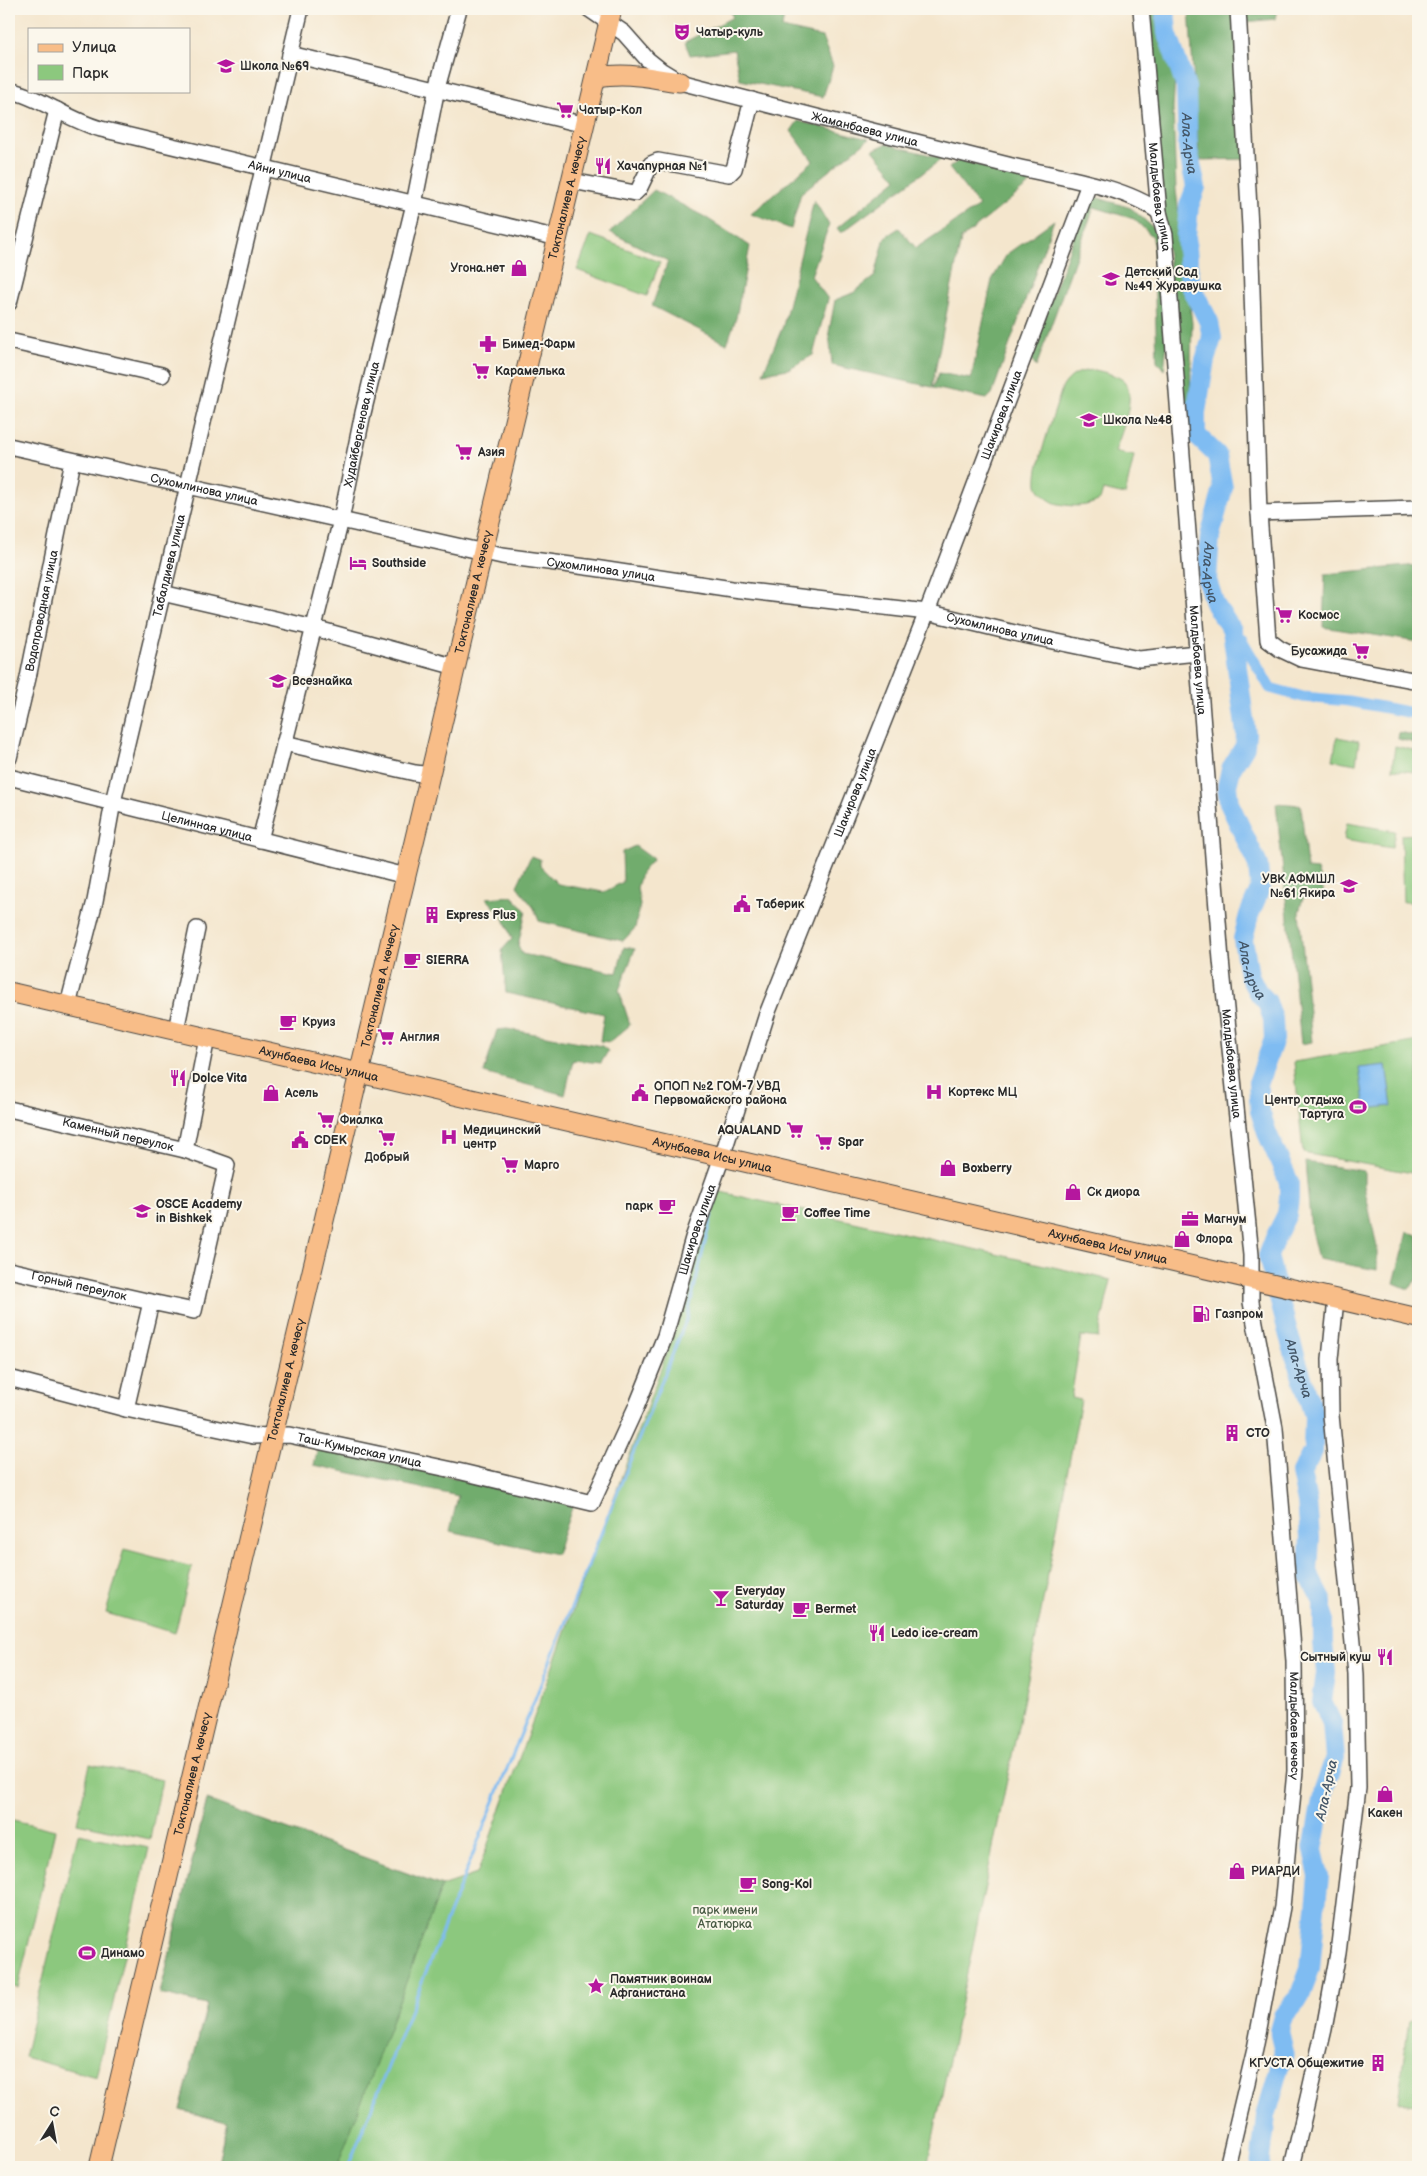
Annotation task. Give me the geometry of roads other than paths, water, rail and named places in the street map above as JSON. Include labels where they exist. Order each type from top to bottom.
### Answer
[{"type":"main road","name":"Токтоналиев А. көчөсү","points":[[99,2167],[611,15]]},
{"type":"main road","points":[[596,77],[633,74],[680,82]]},
{"type":"main road","name":"Ахунбаева Исы улица","points":[[9,992],[1418,1318]]},
{"type":"street","name":"Табалдиева улица","points":[[68,1005],[95,901],[113,802],[301,9]]},
{"type":"street","name":"Худайбергенова улица","points":[[260,840],[341,520],[363,413],[414,204],[437,88],[459,9]]},
{"type":"street","name":"Жаманбаева улица","points":[[589,9],[611,15],[647,59],[680,82],[1089,184],[1137,199],[1159,212]]},
{"type":"street","name":"Малдыбаева улица","points":[[1141,9],[1159,212],[1165,235],[1220,950],[1258,1282]]},
{"type":"street","points":[[1238,9],[1250,227],[1259,513],[1268,640],[1280,649],[1301,659],[1418,681]]},
{"type":"street","points":[[290,54],[585,125]]},
{"type":"street","name":"Айни улица","points":[[9,90],[27,94],[83,124],[558,238]]},
{"type":"street","points":[[572,181],[635,192],[639,189],[651,164],[658,161],[729,174],[734,169],[752,100]]},
{"type":"street","points":[[9,303],[57,110]]},
{"type":"street","name":"Шакирова улица","points":[[592,1503],[637,1406],[665,1336],[693,1238],[722,1157],[767,1014],[927,612],[1089,184]]},
{"type":"street","points":[[9,341],[162,375]]},
{"type":"street","name":"Сухомлинова улица","points":[[9,446],[483,553],[732,589],[927,612],[1018,634],[1139,659],[1197,653]]},
{"type":"street","name":"Водопроводная улица","points":[[9,758],[28,678],[72,461]]},
{"type":"street","points":[[1259,513],[1418,508]]},
{"type":"street","points":[[162,594],[314,628],[456,667]]},
{"type":"street","points":[[284,743],[430,775]]},
{"type":"street","name":"Целинная улица","points":[[9,777],[406,876]]},
{"type":"street","points":[[176,1030],[197,930]]},
{"type":"street","points":[[185,1150],[207,1038]]},
{"type":"street","name":"Каменный переулок","points":[[9,1109],[185,1150],[227,1165]]},
{"type":"street","name":"Горный переулок","points":[[9,1270],[194,1311],[227,1165]]},
{"type":"street","name":"Малдыбаев көчөсү","points":[[1227,2167],[1255,2049],[1282,1908],[1295,1771],[1294,1661],[1275,1428],[1251,1302],[1258,1282]]},
{"type":"street","points":[[1292,2167],[1324,2029],[1338,1953],[1358,1788],[1356,1674],[1331,1415],[1330,1359],[1336,1300]]},
{"type":"street","points":[[126,1409],[151,1302]]},
{"type":"street","name":"Таш-Кумырская улица","points":[[9,1378],[126,1409],[253,1436],[289,1435],[462,1472],[592,1503]]},
{"type":"water","points":[[1386,1065],[1392,1106],[1365,1109],[1359,1068]]},
{"type":"waterway","name":"Ала-Арча","points":[[1165,9],[1167,33],[1186,87],[1188,150],[1196,187],[1189,206],[1186,236],[1190,284],[1209,322],[1212,338],[1205,360],[1196,412],[1196,435],[1217,455],[1223,488],[1210,536],[1207,580],[1215,605],[1232,630],[1246,734],[1245,746],[1231,769],[1227,786],[1229,803],[1258,865],[1260,889],[1249,915],[1243,939],[1249,975],[1257,991],[1267,1002],[1273,1019],[1274,1039],[1258,1083],[1260,1111],[1267,1133],[1289,1182],[1287,1214],[1268,1256],[1289,1336],[1314,1416],[1313,1451],[1301,1473],[1307,1502],[1310,1537],[1308,1573],[1323,1602],[1323,1643],[1326,1673],[1322,1702],[1332,1723],[1335,1758],[1324,1790],[1313,1850],[1319,1876],[1310,1969],[1299,1998],[1283,2016],[1279,2031],[1284,2052],[1266,2116],[1260,2167]]},
{"type":"waterway","points":[[1232,630],[1241,638],[1270,688],[1303,697],[1349,701],[1418,714]]},
{"type":"waterway","points":[[348,2167],[687,1318],[716,1197]]},
{"type":"place","name":"Чатыр-куль","points":[[682,32]]},
{"type":"place","name":"Школа №69","points":[[226,66]]},
{"type":"place","name":"Чатыр-Кол","points":[[565,110]]},
{"type":"place","name":"Хачапурная №1","points":[[603,166]]},
{"type":"place","name":"Угона.нет","points":[[519,268]]},
{"type":"place","name":"Детский Сад №49 Журавушка","points":[[1111,279]]},
{"type":"place","name":"Бимед-Фарм","points":[[488,344]]},
{"type":"place","name":"Карамелька","points":[[481,371]]},
{"type":"place","name":"Школа №48","points":[[1089,420]]},
{"type":"place","name":"Азия","points":[[464,452]]},
{"type":"place","name":"Southside","points":[[358,563]]},
{"type":"place","name":"Космос","points":[[1284,615]]},
{"type":"place","name":"Бусажида","points":[[1361,651]]},
{"type":"place","name":"Всезнайка","points":[[278,681]]},
{"type":"place","name":"УВК АФМШЛ №61 Якира","points":[[1349,886]]},
{"type":"place","name":"Таберик","points":[[742,904]]},
{"type":"place","name":"Express Plus","points":[[432,915]]},
{"type":"place","name":"SIERRA","points":[[412,960]]},
{"type":"place","name":"Круиз","points":[[288,1022]]},
{"type":"place","name":"Англия","points":[[386,1037]]},
{"type":"place","name":"Dolce Vita","points":[[178,1078]]},
{"type":"place","name":"Кортекс МЦ","points":[[934,1092]]},
{"type":"place","name":"Асель","points":[[271,1093]]},
{"type":"place","name":"ОПОП №2 ГОМ-7 УВД Первомайского района","points":[[640,1093]]},
{"type":"place","name":"Центр отдыха Тартуга","points":[[1358,1107]]},
{"type":"place","name":"Фиалка","points":[[326,1120]]},
{"type":"place","name":"AQUALAND","points":[[795,1130]]},
{"type":"place","name":"Медицинский центр","points":[[449,1137]]},
{"type":"place","name":"Добрый","points":[[387,1138]]},
{"type":"place","name":"CDEK","points":[[300,1140]]},
{"type":"place","name":"Spar","points":[[824,1142]]},
{"type":"place","name":"Марго","points":[[510,1165]]},
{"type":"place","name":"Boxberry","points":[[948,1168]]},
{"type":"place","name":"Ск диора","points":[[1073,1192]]},
{"type":"place","name":"парк","points":[[667,1206]]},
{"type":"place","name":"OSCE Academy in Bishkek","points":[[142,1211]]},
{"type":"place","name":"Coffee Time","points":[[790,1213]]},
{"type":"place","name":"Магнум","points":[[1190,1219]]},
{"type":"place","name":"Флора","points":[[1182,1239]]},
{"type":"place","name":"Газпром","points":[[1201,1314]]},
{"type":"place","name":"CTO","points":[[1232,1433]]},
{"type":"place","name":"Everyday Saturday","points":[[721,1598]]},
{"type":"place","name":"Bermet","points":[[801,1609]]},
{"type":"place","name":"Ledo ice-cream","points":[[877,1633]]},
{"type":"place","name":"Сытный куш","points":[[1385,1657]]},
{"type":"place","name":"Какен","points":[[1385,1794]]},
{"type":"place","name":"РИАРДИ","points":[[1237,1871]]},
{"type":"place","name":"Song-Kol","points":[[748,1884]]},
{"type":"place","name":"Динамо","points":[[87,1953]]},
{"type":"place","name":"Памятник воинам Афганистана","points":[[596,1986]]},
{"type":"place","name":"КГУСТА Общежитие","points":[[1378,2063]]},
{"type":"park label","name":"парк имени Ататюрка","points":[[725,1917]]}]
